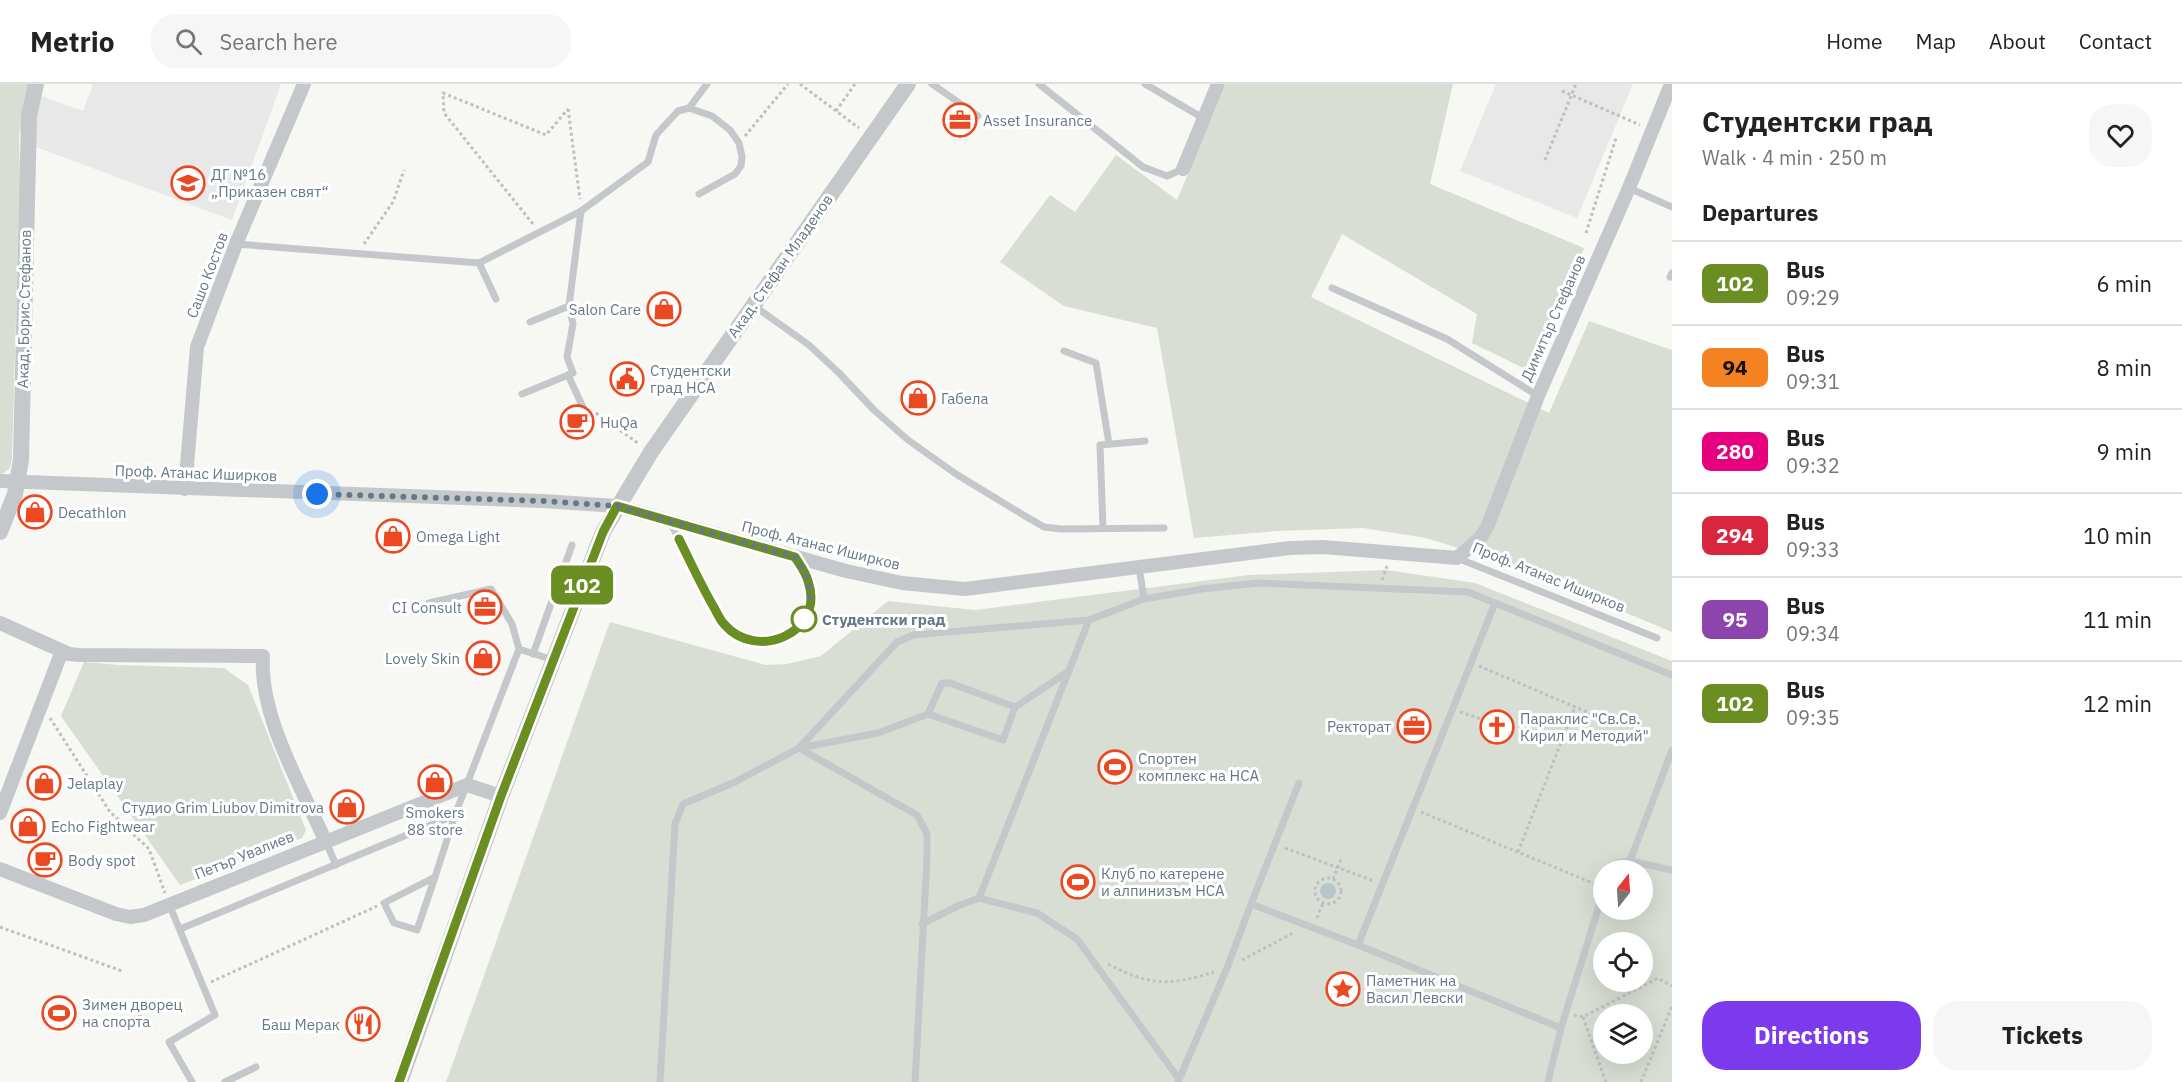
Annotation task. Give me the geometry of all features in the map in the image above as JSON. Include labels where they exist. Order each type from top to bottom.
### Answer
[{"type":"street","name":"Акад. Борис Стефанов","points":[[0,531],[17,482],[21,460],[29,116],[36,84]]},
{"type":"street","name":"Сашо Костов","points":[[185,489],[197,346],[236,244],[304,84]]},
{"type":"street","name":"Акад. Стефан Младенов","points":[[399,1082],[501,796],[603,532],[651,452],[908,84]]},
{"type":"street","points":[[1183,169],[1218,84]]},
{"type":"street","name":"Димитър Стефанов","points":[[1457,558],[1481,537],[1488,525],[1538,396],[1629,189],[1671,84]]},
{"type":"street","name":"Проф. Атанас Иширков","points":[[0,481],[543,501],[617,506],[795,557],[902,583],[965,589],[1290,548],[1323,547],[1457,558]]},
{"type":"street","points":[[0,622],[62,651],[79,655],[263,656],[262,676],[267,702],[279,738],[325,840]]},
{"type":"street","points":[[0,813],[62,651]]},
{"type":"street","points":[[467,785],[501,796]]},
{"type":"street","name":"Петър Увалиев","points":[[0,869],[116,914],[130,917],[144,915],[325,840],[467,785]]},
{"type":"lane","points":[[690,108],[707,84]]},
{"type":"lane","points":[[932,84],[978,116]]},
{"type":"lane","points":[[1039,84],[1143,167],[1167,176],[1183,169]]},
{"type":"lane","points":[[1145,84],[1203,118]]},
{"type":"lane","points":[[236,244],[479,263],[581,211],[648,162],[656,135],[678,111],[690,108],[712,116],[730,130],[740,143],[742,156],[741,166],[735,174],[699,194]]},
{"type":"lane","points":[[1629,189],[1672,207]]},
{"type":"lane","points":[[522,394],[573,373],[567,357],[573,324],[569,306],[581,211]]},
{"type":"lane","points":[[479,263],[496,298]]},
{"type":"lane","points":[[1332,288],[1447,339],[1538,396]]},
{"type":"lane","points":[[753,305],[809,345],[874,411],[908,440],[956,474],[1044,527],[1061,529],[1164,528]]},
{"type":"lane","points":[[530,322],[569,306]]},
{"type":"lane","points":[[1064,351],[1096,363],[1109,444]]},
{"type":"lane","points":[[568,375],[590,414]]},
{"type":"lane","points":[[1103,528],[1100,445],[1144,441]]},
{"type":"lane","points":[[670,522],[724,625],[745,639],[767,642],[782,639],[794,632],[804,621],[810,607],[809,583],[795,557]]},
{"type":"lane","points":[[533,654],[572,545]]},
{"type":"lane","name":"Проф. Атанас Иширков","points":[[1457,558],[1657,638]]},
{"type":"lane","points":[[1138,567],[1144,599]]},
{"type":"lane","points":[[799,748],[897,642],[913,635],[1089,620],[1144,599],[1202,589],[1259,583],[1468,592],[1672,675]]},
{"type":"lane","points":[[429,603],[491,589],[512,624],[519,649],[455,815],[435,878],[417,930],[394,922],[384,903],[435,878]]},
{"type":"lane","points":[[1358,945],[1495,603]]},
{"type":"lane","points":[[979,898],[1089,620]]},
{"type":"lane","points":[[519,649],[553,660]]},
{"type":"lane","points":[[660,1082],[675,824],[683,804],[735,782],[799,748],[878,733],[928,714],[1003,740],[1016,707],[1069,671]]},
{"type":"lane","points":[[928,714],[942,683],[950,683],[1016,707]]},
{"type":"lane","points":[[799,748],[917,815],[927,834],[915,1082]]},
{"type":"lane","points":[[1630,860],[1672,750]]},
{"type":"lane","points":[[1178,1081],[1227,968],[1299,783]]},
{"type":"lane","points":[[180,929],[455,815]]},
{"type":"lane","points":[[325,840],[336,865]]},
{"type":"lane","points":[[1653,866],[1672,870]]},
{"type":"lane","points":[[922,924],[979,898],[1037,913],[1077,939],[1178,1081]]},
{"type":"lane","points":[[169,904],[215,1016],[169,1042],[192,1082]]},
{"type":"lane","points":[[1251,904],[1561,1028]]},
{"type":"lane","points":[[1548,1082],[1561,1028],[1594,920]]},
{"type":"lane","points":[[225,1082],[256,1067]]},
{"type":"path","points":[[740,143],[788,84]]},
{"type":"path","points":[[800,84],[871,136]]},
{"type":"path","points":[[836,111],[855,84]]},
{"type":"path","points":[[1545,160],[1576,84]]},
{"type":"path","points":[[1562,91],[1652,130]]},
{"type":"path","points":[[540,233],[444,113],[443,93],[546,135],[568,109],[581,211]]},
{"type":"path","points":[[1587,233],[1616,138]]},
{"type":"path","points":[[363,254],[364,242],[393,202],[404,170]]},
{"type":"path","points":[[590,414],[651,452]]},
{"type":"path","points":[[1380,587],[1392,553]]},
{"type":"path","points":[[1471,663],[1592,714],[1596,712]]},
{"type":"path","points":[[41,703],[110,812],[149,849],[169,904]]},
{"type":"path","points":[[1518,852],[1575,707]]},
{"type":"path","points":[[1453,709],[1485,720]]},
{"type":"path","points":[[1414,809],[1593,884]]},
{"type":"path","points":[[1275,844],[1383,884]]},
{"type":"path","points":[[1333,879],[1342,857]]},
{"type":"path","points":[[1333,879],[1341,890],[1340,896],[1330,904],[1323,903],[1318,899],[1316,886],[1320,881],[1333,879]]},
{"type":"path","points":[[203,986],[384,903]]},
{"type":"path","points":[[1086,951],[1119,970],[1139,977],[1160,982],[1178,982],[1227,968],[1310,927],[1323,903]]},
{"type":"path","points":[[0,927],[122,971]]},
{"type":"path","points":[[1566,1013],[1582,1017],[1658,978],[1672,986]]},
{"type":"path","points":[[1641,1082],[1672,1006]]},
{"type":"path","points":[[122,1023],[144,1014]]},
{"type":"path","points":[[1582,1017],[1606,1082]]},
{"type":"shaded area","points":[[0,84],[28,84],[19,136],[20,179],[12,459],[10,468],[0,476]]},
{"type":"shaded area","name":"ДГ №16 „Приказен свят“","points":[[93,84],[281,84],[232,220],[31,145],[36,94],[83,111]]},
{"type":"shaded area","points":[[1226,84],[1453,84],[1430,184],[1584,248],[1536,374],[1472,343],[1477,314],[1342,234],[1311,297],[1549,413],[1589,321],[1672,350],[1672,632],[1509,564],[1426,538],[1363,528],[1277,531],[1194,538],[1157,328],[1064,306],[1000,262],[1050,195],[1075,212],[1116,155],[1177,200]]},
{"type":"shaded area","points":[[1496,84],[1633,84],[1577,218],[1460,171]]},
{"type":"shaded area","name":"Спортен комплекс на НСА","points":[[1386,570],[1475,583],[1672,661],[1672,1082],[446,1082],[610,622],[766,665],[787,664],[821,656],[888,601],[975,610],[1249,575]]},
{"type":"shaded area","points":[[84,662],[224,668],[248,685],[306,830],[302,838],[180,885],[61,716]]},
{"type":"shaded area","points":[[1328,883],[1334,885],[1336,891],[1334,897],[1328,899],[1322,897],[1320,891],[1322,885]]},
{"type":"bus line","name":"102","points":[[399,1082],[501,796],[603,532],[617,506],[795,557],[809,583],[810,607],[804,621],[794,632],[782,639],[767,642],[745,639],[724,625],[679,539]]},
{"type":"place","name":"Asset Insurance","points":[[960,120]]},
{"type":"place","name":"ДГ №16 „Приказен свят“","points":[[188,183]]},
{"type":"place","name":"Salon Care","points":[[664,309]]},
{"type":"place","name":"Студентски град НСА","points":[[627,379]]},
{"type":"place","name":"Габела","points":[[918,398]]},
{"type":"place","name":"HuQa","points":[[577,422]]},
{"type":"place","name":"Decathlon","points":[[35,512]]},
{"type":"place","name":"Omega Light","points":[[393,536]]},
{"type":"place","name":"CI Consult","points":[[485,607]]},
{"type":"place","name":"Студентски град","points":[[804,619]]},
{"type":"place","name":"Lovely Skin","points":[[483,658]]},
{"type":"place","name":"Ректорат","points":[[1414,726]]},
{"type":"place","name":"Параклис \"Св.Св. Кирил и Методий\"","points":[[1497,727]]},
{"type":"place","name":"Спортен комплекс на НСА","points":[[1115,767]]},
{"type":"place","name":"Smokers 88 store","points":[[435,782]]},
{"type":"place","name":"Jelaplay","points":[[44,783]]},
{"type":"place","name":"Студио Grim Liubov Dimitrova","points":[[347,807]]},
{"type":"place","name":"Echo Fightwear","points":[[28,826]]},
{"type":"place","name":"Body spot","points":[[45,860]]},
{"type":"place","name":"Клуб по катерене и алпинизъм НСА","points":[[1078,882]]},
{"type":"place","name":"Паметник на Васил Левски","points":[[1343,989]]},
{"type":"place","name":"Зимен дворец на спорта","points":[[59,1013]]},
{"type":"place","name":"Баш Мерак","points":[[363,1024]]},
{"type":"route","points":[[317,494],[543,501],[617,506],[795,557],[809,583],[810,607],[804,621],[804,619]]}]
